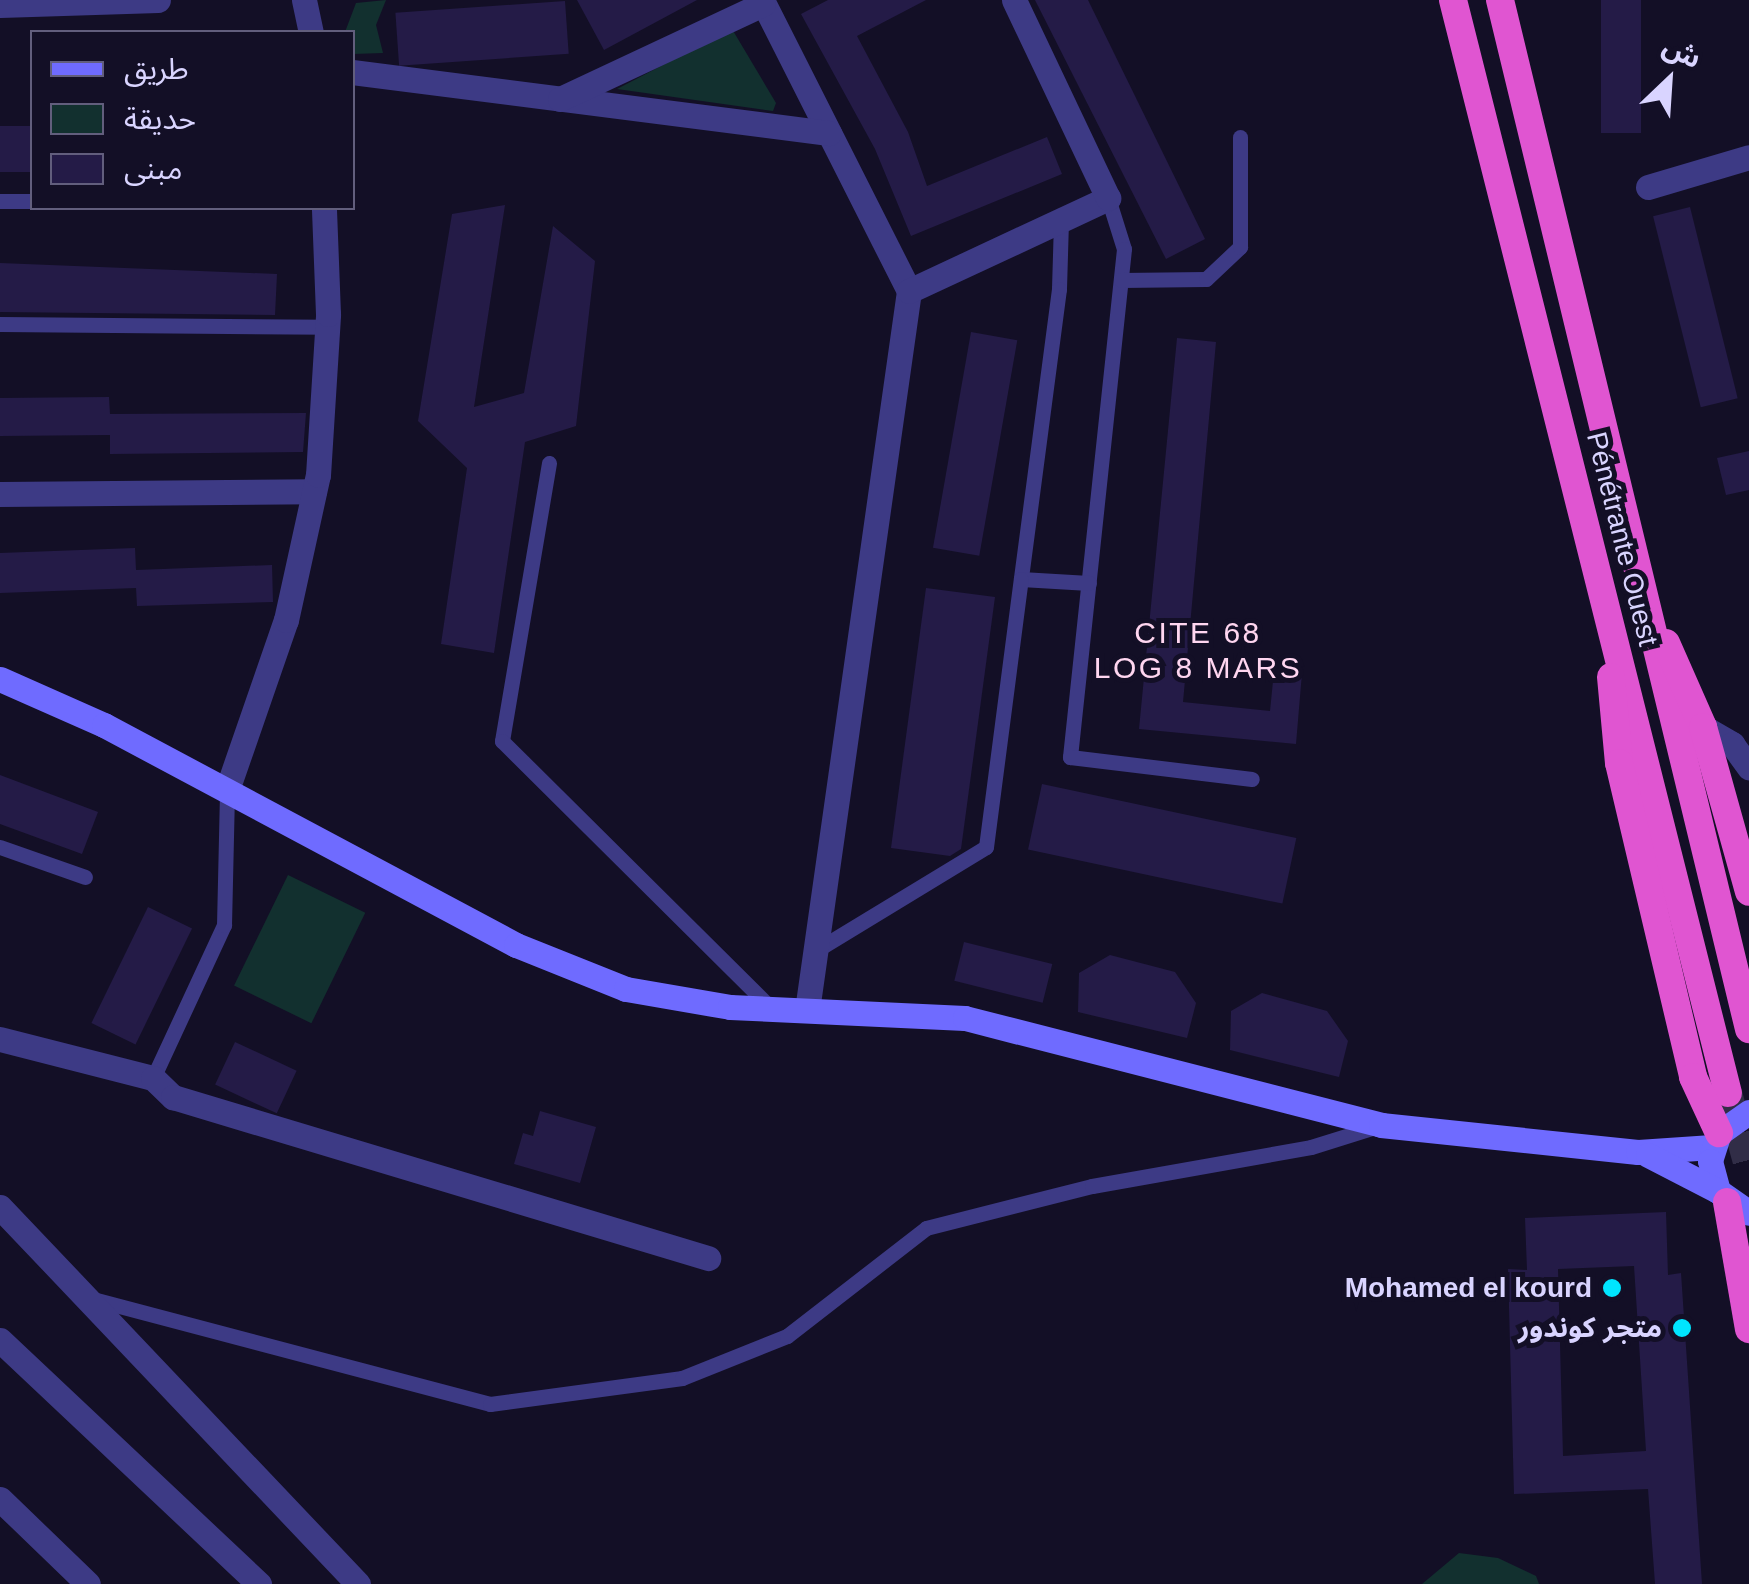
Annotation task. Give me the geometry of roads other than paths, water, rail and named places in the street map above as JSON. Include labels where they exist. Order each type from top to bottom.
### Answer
[{"type":"highway","name":"Pénétrante Ouest","points":[[1453,0],[1612,630],[1739,1103]]},
{"type":"highway","name":"Pénétrante Ouest","points":[[1500,0],[1749,1028]]},
{"type":"highway","points":[[1645,604],[1703,727],[1749,892]]},
{"type":"highway","points":[[1612,630],[1618,763],[1693,1077],[1716,1140]]},
{"type":"highway","points":[[1731,1202],[1749,1329]]},
{"type":"main road","points":[[0,678],[227,790],[575,971],[626,990],[771,1008],[965,1018],[1381,1125],[1638,1152],[1716,1140]]},
{"type":"main road","points":[[1731,1202],[1716,1140],[1739,1103]]},
{"type":"main road","points":[[1638,1152],[1731,1202]]},
{"type":"street","points":[[0,5],[158,0]]},
{"type":"street","points":[[304,0],[311,30]]},
{"type":"street","points":[[909,291],[1108,198],[1014,0]]},
{"type":"street","points":[[560,99],[763,2],[909,291],[811,954],[807,1010]]},
{"type":"street","points":[[355,72],[829,134]]},
{"type":"street","points":[[1648,187],[1749,158]]},
{"type":"street","points":[[227,790],[286,620],[314,491],[328,327],[324,210]]},
{"type":"street","points":[[0,494],[314,491]]},
{"type":"street","points":[[1703,727],[1732,744],[1749,767]]},
{"type":"street","points":[[0,1039],[152,1078],[173,1097],[708,1258]]},
{"type":"street","points":[[0,1207],[358,1584]]},
{"type":"street","points":[[0,1340],[259,1584]]},
{"type":"street","points":[[0,1499],[88,1584]]},
{"type":"lane","points":[[1121,280],[1206,279],[1240,248],[1240,137]]},
{"type":"lane","points":[[1108,198],[1124,249],[1070,758],[1252,779]]},
{"type":"lane","points":[[0,201],[30,201]]},
{"type":"lane","points":[[811,954],[986,847],[1059,289],[1061,220]]},
{"type":"lane","points":[[0,324],[328,327]]},
{"type":"lane","points":[[550,463],[502,741],[771,1008]]},
{"type":"lane","points":[[1021,579],[1089,582]]},
{"type":"lane","points":[[152,1078],[224,924],[227,790]]},
{"type":"lane","points":[[0,846],[85,878]]},
{"type":"lane","points":[[85,1297],[490,1404],[682,1378],[787,1336],[926,1228],[1092,1186],[1311,1147],[1381,1125]]},
{"type":"tunnel","points":[[1728,1093],[1749,1169]]},
{"type":"place","name":"Mohamed el kourd","points":[[1612,1288]]},
{"type":"place","name":"متجر كوندور","points":[[1682,1328]]},
{"type":"district","name":"CITE 68 LOG 8 MARS","points":[[1198,650]]}]
